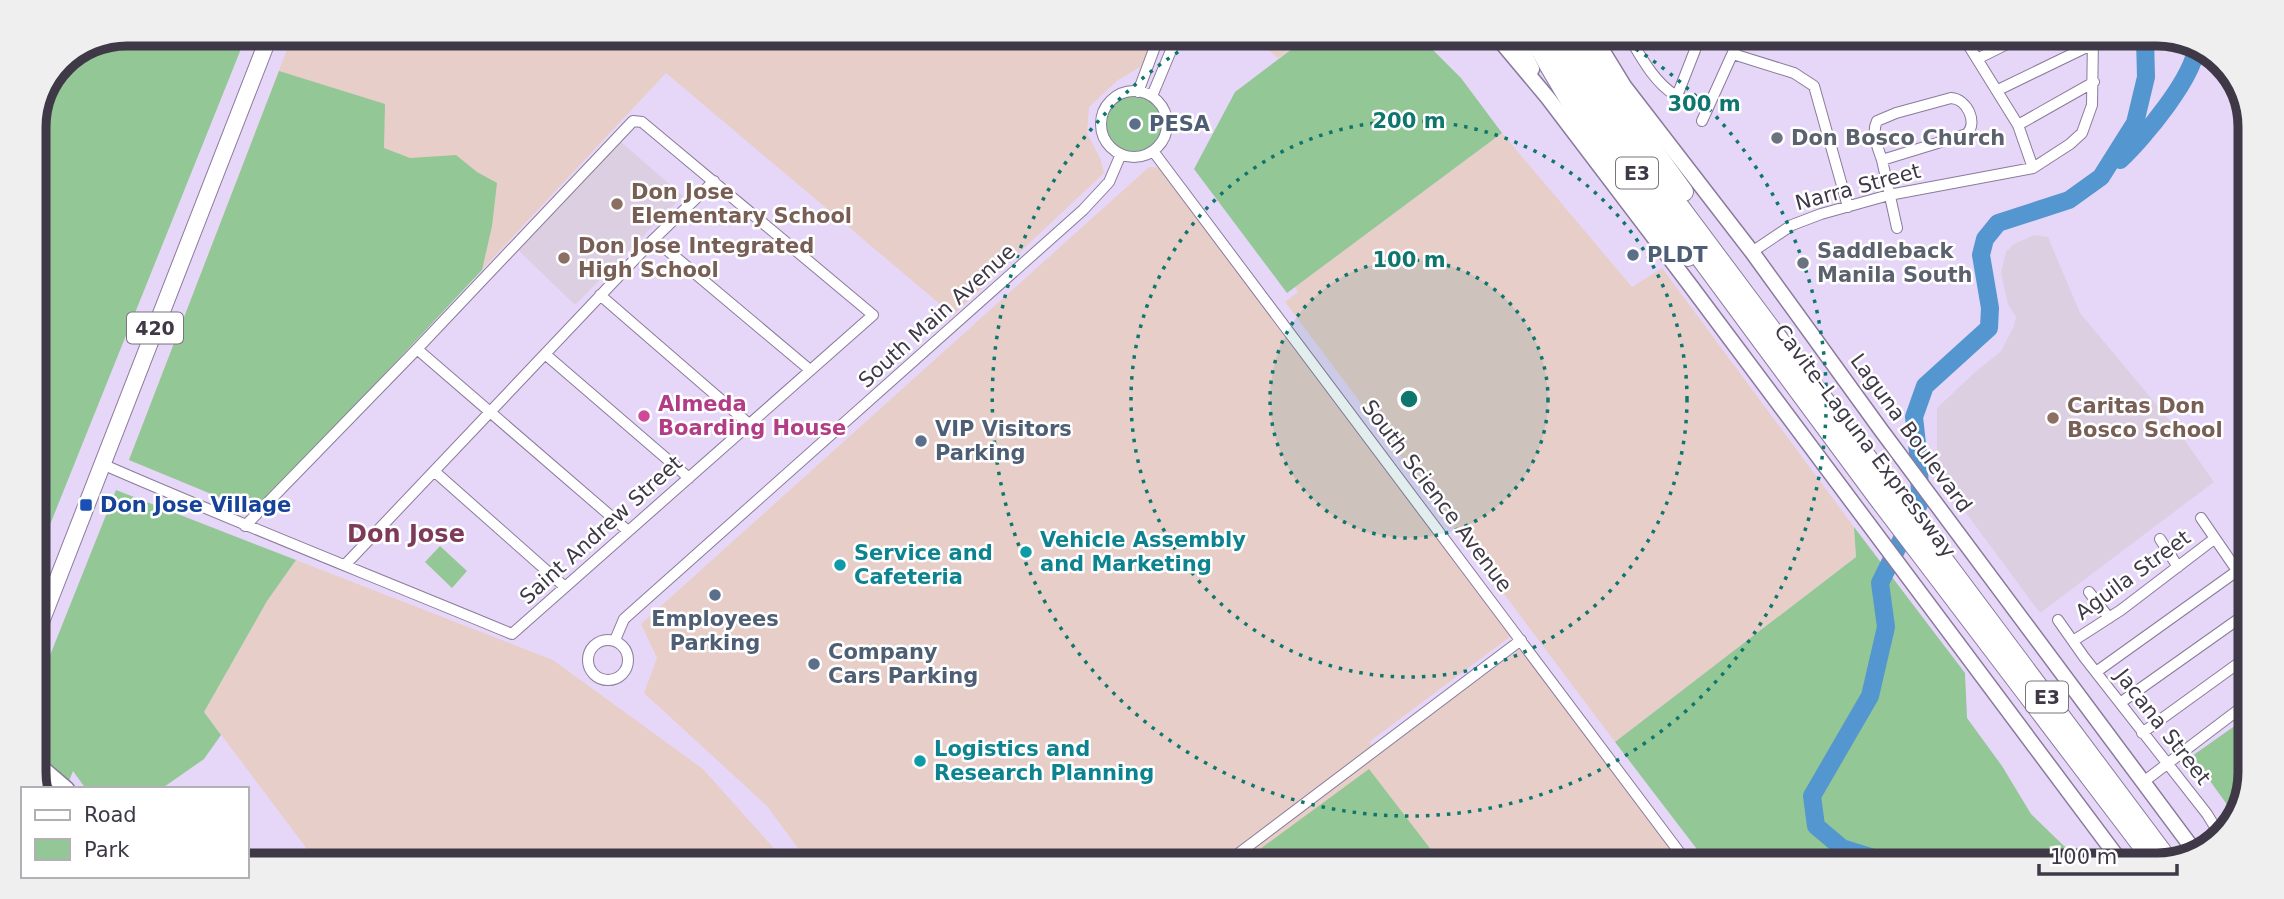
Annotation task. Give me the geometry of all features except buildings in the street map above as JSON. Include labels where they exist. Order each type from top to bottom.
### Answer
[{"type":"highway","points":[[1538,46],[1581,119],[1663,230],[1741,300]]},
{"type":"highway","name":"Cavite–Laguna Expressway","points":[[1553,46],[1601,122],[1884,479],[2163,853]]},
{"type":"highway","name":"Cavite–Laguna Expressway","points":[[1569,46],[1619,125],[1876,496],[2147,853]]},
{"type":"highway","points":[[1584,46],[1610,89],[1691,201],[1741,300]]},
{"type":"main road","name":"420","points":[[46,604],[266,46]]},
{"type":"main road","points":[[1505,46],[1548,98],[2114,853]]},
{"type":"main road","points":[[1521,46],[1548,98]]},
{"type":"main road","name":"Laguna Boulevard","points":[[1600,46],[1624,86],[1752,251],[1881,430],[2191,846]]},
{"type":"main road","points":[[46,771],[65,787]]},
{"type":"street","points":[[1138,92],[1155,46]]},
{"type":"street","points":[[1152,96],[1173,46]]},
{"type":"street","points":[[1635,46],[1653,74],[1677,96],[1708,107]]},
{"type":"street","points":[[1702,121],[1736,46]]},
{"type":"street","points":[[1969,46],[2018,125],[2033,168]]},
{"type":"street","points":[[1977,59],[2003,46]]},
{"type":"street","points":[[1998,90],[2083,46]]},
{"type":"street","name":"Narra Street","points":[[1752,251],[1791,225],[1848,207],[1889,195],[2033,168],[2082,133],[2092,105],[2093,46]]},
{"type":"street","points":[[1677,96],[1695,50]]},
{"type":"street","points":[[1733,54],[1794,73],[1814,86],[1848,207]]},
{"type":"street","points":[[2018,125],[2094,82]]},
{"type":"street","points":[[1138,92],[1152,96],[1163,108],[1167,123],[1164,139],[1153,151],[1139,156],[1121,154],[1110,146],[1105,138],[1102,116],[1109,103],[1125,93],[1138,92]]},
{"type":"street","points":[[1882,160],[1968,134],[1972,129],[1972,122],[1966,105],[1957,98],[1945,99],[1877,121],[1874,134],[1897,228]]},
{"type":"street","points":[[102,464],[245,526],[345,565],[600,295],[714,181],[642,121],[633,121],[418,349],[245,526]]},
{"type":"street","name":"South Science Avenue","points":[[1153,151],[1680,853]]},
{"type":"street","name":"South Main Avenue","points":[[615,640],[624,619],[1083,211],[1109,182],[1121,154]]},
{"type":"street","name":"Saint Andrew Street","points":[[345,565],[512,634],[873,315],[714,181]]},
{"type":"street","points":[[654,239],[810,370]]},
{"type":"street","points":[[600,295],[749,424]]},
{"type":"street","points":[[418,349],[628,531]]},
{"type":"street","points":[[545,354],[689,478]]},
{"type":"street","points":[[434,471],[565,587]]},
{"type":"street","points":[[2096,672],[2237,571],[2201,518]]},
{"type":"street","points":[[2160,539],[2178,567]]},
{"type":"street","name":"Aguila Street","points":[[2073,642],[2214,539]]},
{"type":"street","points":[[2090,592],[2109,618]]},
{"type":"street","points":[[2120,703],[2238,619]]},
{"type":"street","name":"Jacana Street","points":[[2058,620],[2216,828]]},
{"type":"street","points":[[615,640],[626,650],[627,667],[616,680],[601,681],[589,671],[587,654],[599,641],[615,640]]},
{"type":"street","points":[[1239,853],[1521,640]]},
{"type":"street","points":[[2142,733],[2238,664]]},
{"type":"street","points":[[2142,782],[2238,712]]},
{"type":"shaded area","points":[[288,46],[1150,46],[1142,66],[1118,80],[1089,107],[1087,133],[1100,158],[1104,173],[953,315],[666,73],[255,512],[129,460]]},
{"type":"shaded area","points":[[1264,46],[1295,46],[1278,58]]},
{"type":"shaded area","points":[[1502,133],[1632,287],[1662,268],[1854,527],[1856,557],[1615,742],[1285,302],[1298,292],[1295,287]]},
{"type":"shaded area","name":"Don Jose Elementary School","points":[[620,141],[683,196],[575,305],[516,248]]},
{"type":"shaded area","points":[[1149,167],[1167,168],[1511,636],[1369,742],[1379,752],[1522,648],[1673,853],[801,853],[767,806],[644,693],[657,658],[641,624]]},
{"type":"shaded area","name":"Caritas Don Bosco School","points":[[2034,235],[2048,237],[2080,313],[2176,428],[2214,482],[2040,613],[1949,490],[1937,451],[1937,408],[2001,351],[2014,326],[2016,317],[2008,304],[2001,273],[2006,252],[2014,244]]},
{"type":"shaded area","points":[[296,560],[553,660],[703,769],[778,853],[310,853],[204,712],[267,601]]},
{"type":"green space","points":[[242,46],[46,535],[46,126],[52,95],[59,81],[81,59],[111,47]]},
{"type":"green space","points":[[1296,46],[1429,46],[1461,78],[1502,133],[1287,293],[1194,169],[1235,92]]},
{"type":"green space","points":[[279,71],[385,104],[384,148],[410,158],[456,155],[477,172],[497,183],[492,226],[482,270],[255,512],[129,460]]},
{"type":"green space","points":[[1134,96],[1149,101],[1157,109],[1162,124],[1157,139],[1149,147],[1134,152],[1119,147],[1111,139],[1106,124],[1111,109],[1119,101]]},
{"type":"green space","points":[[116,490],[296,560],[267,601],[204,712],[221,735],[204,759],[164,787],[85,787],[73,771],[67,787],[47,787],[46,665]]},
{"type":"green space","points":[[1854,527],[1965,673],[1967,718],[2002,766],[2031,814],[2064,846],[2081,853],[1700,853],[1615,742],[1856,557]]},
{"type":"green space","points":[[440,546],[467,571],[452,588],[425,562]]},
{"type":"green space","points":[[2238,724],[2237,788],[2230,808],[2192,756]]},
{"type":"green space","points":[[1369,769],[1434,853],[1255,853]]},
{"type":"waterway","points":[[1858,853],[1842,848],[1816,826],[1812,796],[1870,696],[1886,627],[1880,583],[1920,502],[1914,417],[1925,386],[1989,328],[1990,308],[1981,255],[1985,239],[1998,223],[2069,200],[2101,177],[2135,123],[2146,77],[2145,46]]},
{"type":"waterway","points":[[2120,160],[2141,138],[2179,88],[2194,54]]},
{"type":"place","name":"PESA","points":[[1135,124]]},
{"type":"place","name":"Don Bosco Church","points":[[1777,138]]},
{"type":"place","name":"Don Jose Elementary School","points":[[617,204]]},
{"type":"place","name":"PLDT","points":[[1633,255]]},
{"type":"place","name":"Don Jose Integrated High School","points":[[564,258]]},
{"type":"place","name":"Saddleback Manila South","points":[[1803,263]]},
{"type":"place","name":"Almeda Boarding House","points":[[644,416]]},
{"type":"place","name":"Caritas Don Bosco School","points":[[2053,418]]},
{"type":"place","name":"VIP Visitors Parking","points":[[921,441]]},
{"type":"place","name":"Don Jose Village","points":[[86,505]]},
{"type":"place","name":"Vehicle Assembly and Marketing","points":[[1026,552]]},
{"type":"place","name":"Service and Cafeteria","points":[[840,565]]},
{"type":"place","name":"Employees Parking","points":[[715,595]]},
{"type":"place","name":"Company Cars Parking","points":[[814,664]]},
{"type":"place","name":"Logistics and Research Planning","points":[[920,761]]},
{"type":"district","name":"Don Jose","points":[[406,534]]}]
